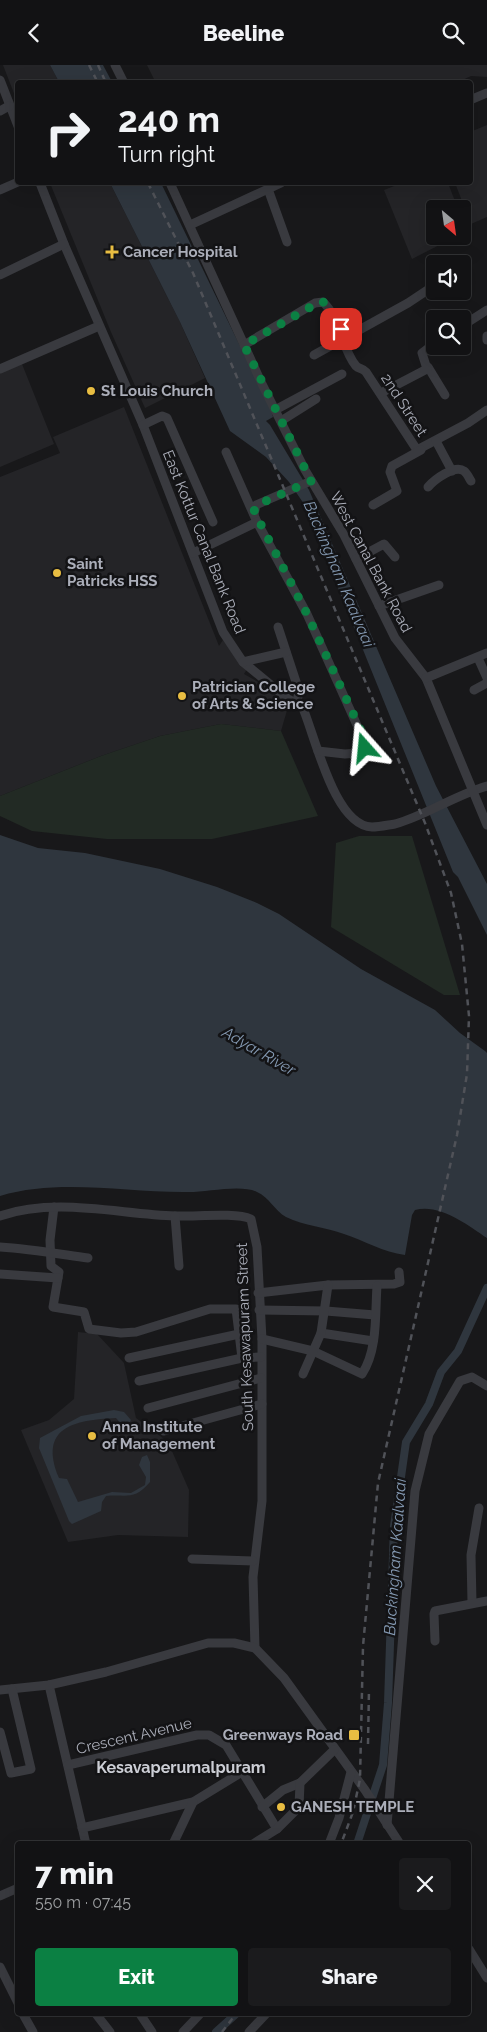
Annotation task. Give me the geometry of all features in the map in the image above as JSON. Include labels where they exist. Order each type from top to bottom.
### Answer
[{"type":"street","points":[[115,65],[122,80]]},
{"type":"street","points":[[0,81],[15,119]]},
{"type":"street","points":[[473,99],[487,93]]},
{"type":"street","points":[[0,111],[9,106]]},
{"type":"street","points":[[0,190],[15,183]]},
{"type":"street","name":"East Kottur Canal Bank Road","points":[[41,185],[64,244],[143,425],[223,632],[243,662],[288,699],[297,702]]},
{"type":"street","name":"West Canal Bank Road","points":[[171,185],[309,482],[356,559],[394,638],[426,678],[487,825]]},
{"type":"street","points":[[190,225],[277,185]]},
{"type":"street","points":[[268,189],[287,242]]},
{"type":"street","points":[[0,275],[64,244]]},
{"type":"street","points":[[314,355],[426,291]]},
{"type":"street","name":"2nd Street","points":[[244,345],[321,301],[325,303],[341,329],[343,339],[357,366],[366,371],[419,450]]},
{"type":"street","points":[[471,320],[487,310]]},
{"type":"street","points":[[0,369],[99,326]]},
{"type":"street","points":[[426,350],[422,353],[445,395]]},
{"type":"street","points":[[381,393],[428,367]]},
{"type":"street","points":[[275,410],[342,374]]},
{"type":"street","points":[[281,421],[316,399]]},
{"type":"street","points":[[373,505],[397,491],[390,472],[392,466],[487,409]]},
{"type":"street","points":[[143,425],[160,417],[167,418],[213,522]]},
{"type":"street","points":[[436,441],[452,471]]},
{"type":"street","points":[[226,452],[256,518],[307,614],[365,743],[365,748],[356,753],[318,751]]},
{"type":"street","points":[[428,487],[452,471],[459,469],[464,471],[471,481]]},
{"type":"street","points":[[256,518],[254,508],[259,504],[309,482]]},
{"type":"street","points":[[193,553],[256,518]]},
{"type":"street","points":[[356,559],[384,544],[395,557]]},
{"type":"street","points":[[379,606],[439,585]]},
{"type":"street","points":[[278,627],[299,691],[297,702],[303,709],[336,796],[350,817],[370,827],[395,824],[454,797],[487,786]]},
{"type":"street","points":[[243,662],[286,652]]},
{"type":"street","points":[[426,678],[487,653]]},
{"type":"street","points":[[478,658],[487,678]]},
{"type":"street","points":[[474,690],[487,683]]},
{"type":"street","points":[[54,1207],[50,1241],[51,1266],[58,1270],[58,1278],[53,1307],[84,1312],[89,1329],[121,1333],[136,1332],[210,1309],[236,1309],[242,1358]]},
{"type":"street","name":"South Kesawapuram Street","points":[[0,1216],[17,1210],[54,1207],[175,1216],[251,1219],[258,1247],[258,1293],[262,1339],[262,1501],[253,1561],[255,1648]]},
{"type":"street","points":[[175,1216],[179,1266]]},
{"type":"street","points":[[0,1247],[38,1249],[51,1254],[88,1258]]},
{"type":"street","points":[[258,1293],[328,1285],[377,1286],[397,1284],[401,1280],[399,1272]]},
{"type":"street","points":[[0,1273],[58,1278]]},
{"type":"street","points":[[303,1374],[321,1333],[326,1311],[328,1285]]},
{"type":"street","points":[[262,1339],[313,1351],[362,1374],[368,1361],[373,1341],[377,1286]]},
{"type":"street","points":[[259,1310],[326,1311],[375,1315]]},
{"type":"street","points":[[321,1333],[373,1341]]},
{"type":"street","points":[[129,1358],[239,1334]]},
{"type":"street","points":[[140,1381],[242,1358],[261,1357]]},
{"type":"street","points":[[386,1825],[414,1491],[429,1434],[460,1381],[472,1377],[487,1387]]},
{"type":"street","points":[[148,1408],[261,1378]]},
{"type":"street","points":[[164,1431],[262,1404]]},
{"type":"street","points":[[472,1603],[471,1555],[478,1508]]},
{"type":"street","points":[[192,1559],[253,1561]]},
{"type":"street","points":[[435,1641],[434,1614],[436,1611],[487,1601]]},
{"type":"street","points":[[0,1690],[49,1685],[106,1672],[208,1643],[234,1643],[255,1648],[284,1678],[334,1750],[365,1790],[398,1841]]},
{"type":"street","points":[[49,1685],[85,1841]]},
{"type":"street","points":[[0,1732],[11,1773],[31,1769],[12,1689]]},
{"type":"street","name":"Crescent Avenue","points":[[68,1765],[197,1735],[209,1735],[226,1745],[276,1829]]},
{"type":"street","points":[[262,1807],[283,1790],[300,1783],[334,1750]]},
{"type":"street","points":[[330,1841],[339,1818],[351,1771]]},
{"type":"street","points":[[82,1828],[193,1802],[242,1772]]},
{"type":"street","points":[[258,1841],[276,1829],[299,1807],[300,1783]]},
{"type":"street","points":[[174,1841],[193,1802]]},
{"type":"street","points":[[0,1897],[15,1890]]},
{"type":"street","points":[[471,1952],[487,1978]]},
{"type":"street","points":[[0,1967],[15,1997]]},
{"type":"street","points":[[24,2016],[33,2032]]},
{"type":"street","points":[[98,2016],[110,2032]]},
{"type":"street","points":[[141,2016],[152,2032]]},
{"type":"street","points":[[183,2032],[198,2016]]},
{"type":"street","points":[[249,2032],[259,2028],[265,2016]]},
{"type":"shaded area","points":[[3,65],[50,65],[58,80],[15,80],[15,96]]},
{"type":"shaded area","points":[[147,65],[487,65],[487,77],[471,76],[462,80],[154,80]]},
{"type":"shaded area","points":[[487,125],[487,217],[471,224],[471,200],[462,200],[456,185],[473,185],[473,131]]},
{"type":"shaded area","name":"Cancer Hospital","points":[[51,185],[111,185],[180,322],[205,378],[145,408],[111,332]]},
{"type":"shaded area","points":[[397,185],[449,185],[455,200],[426,200],[426,245],[439,245],[412,259],[384,190]]},
{"type":"shaded area","points":[[22,364],[54,444],[0,467],[0,372]]},
{"type":"shaded area","points":[[124,407],[219,646],[223,640],[247,669],[244,674],[290,700],[281,731],[221,724],[160,736],[101,756],[0,796],[0,477],[60,453],[53,437]]},
{"type":"shaded area","points":[[221,724],[281,731],[318,816],[212,839],[107,839],[32,831],[0,816],[0,796],[101,756],[160,736]]},
{"type":"shaded area","points":[[359,836],[412,836],[460,995],[444,995],[331,927],[336,843]]},
{"type":"shaded area","name":"Anna Institute of Management","points":[[78,1332],[97,1334],[124,1363],[136,1418],[168,1442],[189,1490],[188,1537],[118,1535],[68,1542],[21,1430],[49,1420],[74,1399]]},
{"type":"water","points":[[50,65],[103,65],[111,80],[58,80]]},
{"type":"water","points":[[111,185],[162,185],[271,410],[273,417],[266,421],[309,490],[436,786],[487,884],[487,935],[458,877],[453,872],[304,504],[289,482],[266,457],[230,431],[180,322]]},
{"type":"water","name":"Adyar River","points":[[0,835],[38,848],[85,853],[160,869],[217,887],[257,903],[279,914],[361,969],[435,1010],[460,1033],[485,1051],[487,1053],[487,1238],[443,1212],[424,1209],[415,1210],[412,1215],[405,1255],[397,1254],[337,1232],[293,1220],[282,1214],[261,1194],[243,1189],[166,1192],[70,1187],[46,1188],[0,1196]]},
{"type":"water","points":[[114,1410],[124,1412],[131,1420],[128,1426],[123,1426],[116,1418],[86,1421],[74,1424],[57,1437],[53,1447],[54,1461],[59,1478],[67,1479],[78,1502],[112,1492],[131,1493],[145,1485],[146,1477],[139,1465],[142,1457],[147,1455],[150,1462],[150,1482],[135,1494],[106,1496],[102,1502],[101,1511],[72,1524],[69,1521],[39,1448],[40,1438],[81,1416]]},
{"type":"waterway","name":"Buckingham Kaalvaai","points":[[358,1841],[383,1765],[388,1703],[394,1526],[406,1442],[429,1404],[441,1372],[458,1351],[487,1288]]},
{"type":"waterway","name":"Buckingham Kaalvaai","points":[[216,2032],[234,2016]]},
{"type":"railway","points":[[89,65],[96,80]]},
{"type":"railway","points":[[98,65],[105,80]]},
{"type":"railway","points":[[149,185],[193,273],[425,823],[451,893],[462,944],[469,1016],[467,1074],[457,1135],[378,1483],[363,1646],[360,1779],[353,1812],[342,1841]]},
{"type":"railway","points":[[368,1744],[369,1689]]},
{"type":"railway","points":[[222,2032],[234,2016]]},
{"type":"place","name":"Cancer Hospital","points":[[112,252]]},
{"type":"place","name":"St Louis Church","points":[[91,391]]},
{"type":"place","name":"Saint Patricks HSS","points":[[57,573]]},
{"type":"place","name":"Patrician College of Arts & Science","points":[[182,696]]},
{"type":"place","name":"Anna Institute of Management","points":[[92,1436]]},
{"type":"place","name":"Greenways Road","points":[[354,1735]]},
{"type":"place","name":"GANESH TEMPLE","points":[[281,1807]]},
{"type":"district","name":"Kesavaperumalpuram","points":[[181,1767]]},
{"type":"route","points":[[341,329],[325,303],[321,301],[244,345],[311,481],[256,505],[254,514],[307,614],[363,735],[365,748]]}]
